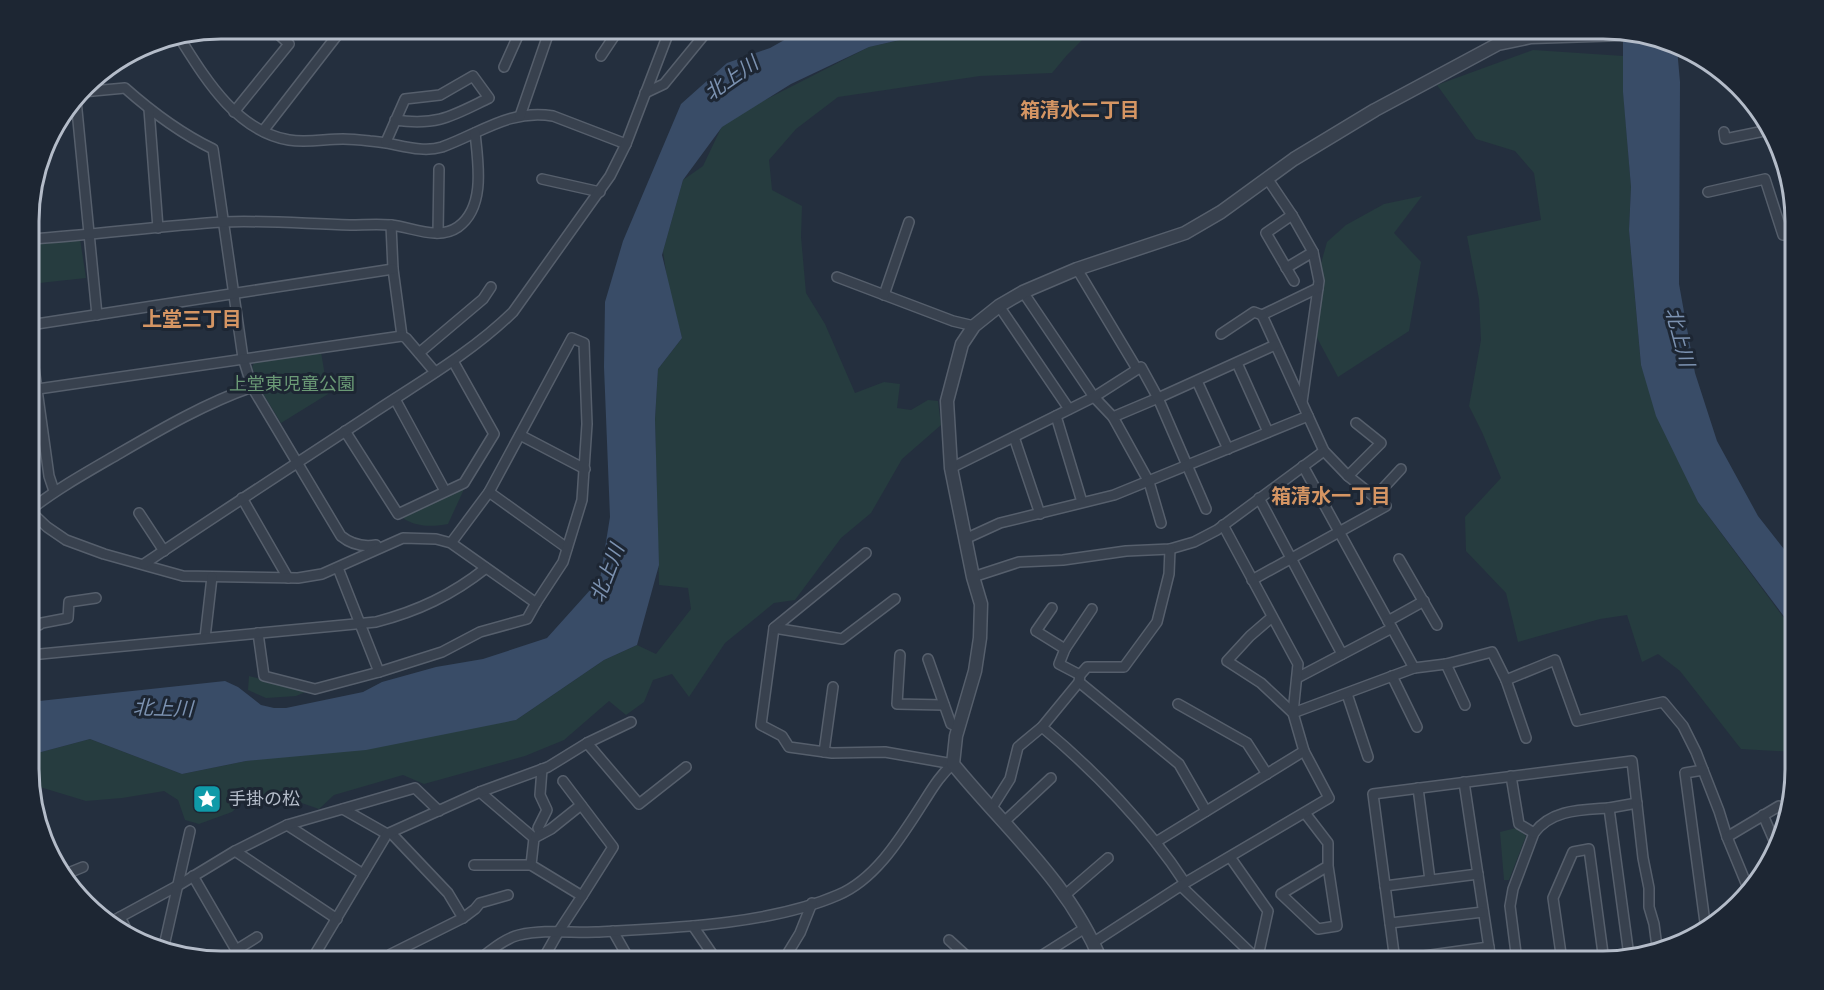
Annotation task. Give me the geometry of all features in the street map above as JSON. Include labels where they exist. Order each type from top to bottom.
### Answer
[{"type":"street","points":[[234,112],[289,44],[284,39]]},
{"type":"street","points":[[263,131],[334,39]]},
{"type":"street","points":[[504,67],[516,39]]},
{"type":"street","points":[[520,116],[546,39]]},
{"type":"street","points":[[601,56],[612,39]]},
{"type":"street","points":[[144,564],[453,361],[494,330],[513,312],[610,176],[626,144],[666,39]]},
{"type":"street","points":[[645,93],[664,84],[701,39]]},
{"type":"street","points":[[490,951],[518,935],[559,931],[613,931],[693,926],[792,912],[838,895],[870,874],[908,826],[943,772],[953,764],[959,727],[975,671],[980,638],[981,604],[973,577],[951,468],[947,401],[962,344],[974,326],[999,306],[1023,292],[1077,269],[1185,233],[1221,212],[1267,178],[1375,110],[1498,44],[1522,39]]},
{"type":"street","points":[[185,43],[212,85],[234,112],[263,131],[288,140],[341,139],[386,142],[427,151],[442,147],[502,120],[543,115],[553,116],[626,144]]},
{"type":"street","points":[[386,142],[395,120],[405,99],[440,95],[473,76],[489,98],[447,119],[417,123],[395,120]]},
{"type":"street","points":[[93,91],[125,88],[149,109],[191,138],[213,149],[243,358],[252,387],[341,536],[348,542],[366,547],[391,542]]},
{"type":"street","points":[[149,109],[158,228]]},
{"type":"street","points":[[77,110],[97,315]]},
{"type":"street","points":[[1724,132],[1725,139],[1762,131]]},
{"type":"street","points":[[39,239],[89,236],[223,222],[391,225],[438,233],[455,229],[470,213],[478,189],[475,133]]},
{"type":"street","points":[[438,233],[439,169]]},
{"type":"street","points":[[1267,178],[1313,252],[1318,288],[1302,402]]},
{"type":"street","points":[[542,179],[600,192]]},
{"type":"street","points":[[1707,192],[1765,179],[1783,235],[1785,234]]},
{"type":"street","points":[[1292,215],[1266,233],[1294,281]]},
{"type":"street","points":[[884,295],[909,222]]},
{"type":"street","points":[[391,225],[393,269],[402,336],[435,372]]},
{"type":"street","points":[[1286,268],[1313,252]]},
{"type":"street","points":[[39,323],[393,269]]},
{"type":"street","points":[[1077,269],[1137,369]]},
{"type":"street","points":[[837,277],[953,321],[974,326]]},
{"type":"street","points":[[419,353],[483,299],[492,287]]},
{"type":"street","points":[[1262,315],[1318,288]]},
{"type":"street","points":[[1023,292],[1094,397],[1113,417],[1149,482],[1161,523]]},
{"type":"street","points":[[999,306],[1069,410]]},
{"type":"street","points":[[1221,334],[1254,312],[1262,315],[1324,451],[1348,476],[1386,506],[1252,580]]},
{"type":"street","points":[[39,389],[402,336]]},
{"type":"street","points":[[258,633],[264,676],[315,689],[442,652],[480,632],[527,619],[563,562],[582,500],[587,424],[584,343],[572,338],[489,492],[451,543]]},
{"type":"street","points":[[1113,417],[1275,345]]},
{"type":"street","points":[[345,431],[398,514],[464,483],[494,434],[453,361]]},
{"type":"street","points":[[1237,363],[1268,432]]},
{"type":"street","points":[[951,468],[1094,397],[1141,367],[1158,398],[1206,509]]},
{"type":"street","points":[[1197,381],[1228,449]]},
{"type":"street","points":[[39,504],[54,491],[201,408],[252,387]]},
{"type":"street","points":[[39,397],[49,476],[54,491]]},
{"type":"street","points":[[395,399],[445,491]]},
{"type":"street","points":[[1056,416],[1082,502]]},
{"type":"street","points":[[965,539],[999,523],[1114,495],[1308,416]]},
{"type":"street","points":[[1348,476],[1381,443],[1356,423]]},
{"type":"street","points":[[520,435],[585,469]]},
{"type":"street","points":[[1014,437],[1040,514]]},
{"type":"street","points":[[973,577],[1019,562],[1170,549],[1194,542],[1223,525],[1324,451]]},
{"type":"street","points":[[1303,466],[1414,668]]},
{"type":"street","points":[[1375,497],[1401,469]]},
{"type":"street","points":[[489,492],[567,548]]},
{"type":"street","points":[[242,498],[288,578]]},
{"type":"street","points":[[1259,498],[1341,654]]},
{"type":"street","points":[[139,513],[164,551]]},
{"type":"street","points":[[39,519],[66,540],[104,554],[183,576],[288,578],[322,574],[403,538],[414,537],[451,543],[536,603]]},
{"type":"street","points":[[1094,942],[1183,884],[1329,798],[1304,751],[1293,713],[1298,664],[1223,525]]},
{"type":"street","points":[[991,809],[1010,779],[1018,747],[1042,727],[1087,667],[1124,667],[1157,622],[1169,574],[1170,549]]},
{"type":"street","points":[[866,553],[774,628],[761,725],[782,736],[789,747],[824,752],[885,752],[953,764],[1065,895],[1097,951]]},
{"type":"street","points":[[1399,559],[1437,625]]},
{"type":"street","points":[[338,568],[379,672]]},
{"type":"street","points":[[39,654],[360,623],[393,617],[431,604],[462,586],[486,568]]},
{"type":"street","points":[[205,638],[212,577]]},
{"type":"street","points":[[39,626],[42,622],[68,618],[69,602],[96,598]]},
{"type":"street","points":[[774,628],[842,639],[895,598]]},
{"type":"street","points":[[1296,678],[1341,654],[1424,602]]},
{"type":"street","points":[[1052,608],[1036,631],[1065,649]]},
{"type":"street","points":[[1092,609],[1065,649],[1059,664],[1179,764],[1206,811]]},
{"type":"street","points":[[1272,617],[1227,661],[1261,682],[1293,713]]},
{"type":"street","points":[[1293,713],[1414,668],[1446,664],[1492,652],[1506,680],[1526,738]]},
{"type":"street","points":[[900,655],[897,704],[944,705]]},
{"type":"street","points":[[928,659],[951,724],[959,727]]},
{"type":"street","points":[[1506,680],[1555,660],[1577,721],[1663,702],[1683,726],[1703,770],[1719,811],[1726,837],[1746,881]]},
{"type":"street","points":[[1446,664],[1465,705]]},
{"type":"street","points":[[1392,676],[1417,727]]},
{"type":"street","points":[[824,752],[833,687]]},
{"type":"street","points":[[1347,694],[1368,757]]},
{"type":"street","points":[[1178,704],[1247,743],[1267,774]]},
{"type":"street","points":[[318,951],[389,833],[480,792],[542,769],[587,743],[632,722]]},
{"type":"street","points":[[1042,727],[1072,752],[1156,842],[1183,884],[1247,951]]},
{"type":"street","points":[[587,743],[639,804],[686,767]]},
{"type":"street","points":[[1156,842],[1304,751]]},
{"type":"street","points":[[1394,951],[1373,794],[1632,761],[1643,858],[1649,888],[1649,907],[1656,942]]},
{"type":"street","points":[[531,865],[538,828],[547,810],[540,795],[542,769]]},
{"type":"street","points":[[1703,770],[1684,773],[1705,920]]},
{"type":"street","points":[[1510,776],[1519,824],[1534,833]]},
{"type":"street","points":[[1004,822],[1051,778]]},
{"type":"street","points":[[548,951],[613,847],[563,781]]},
{"type":"street","points":[[1464,782],[1490,951]]},
{"type":"street","points":[[118,918],[235,851],[287,825],[415,788],[439,810]]},
{"type":"street","points":[[1418,788],[1430,880]]},
{"type":"street","points":[[480,792],[538,836]]},
{"type":"street","points":[[1517,951],[1510,906],[1513,889],[1534,833],[1553,817],[1568,812],[1637,803]]},
{"type":"street","points":[[538,836],[581,805]]},
{"type":"street","points":[[1726,837],[1779,806]]},
{"type":"street","points":[[1609,808],[1628,949]]},
{"type":"street","points":[[343,809],[389,833],[448,893],[463,918]]},
{"type":"street","points":[[1305,813],[1328,843],[1328,866],[1337,926],[1318,928],[1281,894],[1328,866]]},
{"type":"street","points":[[1763,815],[1772,836]]},
{"type":"street","points":[[287,825],[363,874]]},
{"type":"street","points":[[165,942],[190,831]]},
{"type":"street","points":[[1561,951],[1553,898],[1573,852],[1589,849],[1603,951]]},
{"type":"street","points":[[235,851],[337,919]]},
{"type":"street","points":[[1230,857],[1268,911],[1259,951]]},
{"type":"street","points":[[1065,895],[1108,858]]},
{"type":"street","points":[[474,865],[531,865],[582,896]]},
{"type":"street","points":[[71,872],[82,867]]},
{"type":"street","points":[[1385,886],[1478,874]]},
{"type":"street","points":[[193,876],[236,950],[257,937]]},
{"type":"street","points":[[397,951],[463,918],[480,903],[508,895]]},
{"type":"street","points":[[789,951],[800,933],[812,903]]},
{"type":"street","points":[[1390,923],[1483,912]]},
{"type":"street","points":[[693,926],[710,951]]},
{"type":"street","points":[[1049,951],[1085,928]]},
{"type":"street","points":[[613,931],[624,951]]},
{"type":"street","points":[[949,940],[961,951]]},
{"type":"street","points":[[1462,951],[1489,947]]},
{"type":"green space","points":[[904,39],[1083,39],[1052,73],[980,76],[838,97],[796,129],[769,160],[772,190],[802,206],[801,237],[806,293],[825,324],[855,393],[884,382],[900,384],[897,408],[911,410],[928,400],[938,401],[941,425],[902,459],[871,513],[841,538],[795,600],[774,603],[725,643],[689,697],[672,674],[653,680],[644,702],[626,715],[609,701],[564,740],[525,756],[424,784],[403,775],[334,795],[319,809],[290,799],[251,794],[232,812],[199,824],[185,820],[178,800],[164,791],[86,801],[41,787],[39,753],[90,739],[182,774],[246,761],[516,720],[604,660],[637,645],[656,654],[691,609],[688,588],[659,585],[655,419],[658,369],[682,338],[668,286],[663,251],[683,180],[703,166],[722,126],[751,107],[869,47]]},
{"type":"green space","points":[[1533,50],[1623,56],[1623,88],[1631,187],[1629,230],[1641,365],[1698,502],[1785,619],[1785,751],[1741,749],[1680,671],[1658,654],[1642,662],[1627,615],[1600,619],[1518,642],[1506,593],[1466,551],[1465,517],[1501,478],[1469,406],[1481,340],[1479,299],[1467,236],[1541,220],[1534,173],[1515,151],[1476,139],[1437,85]]},
{"type":"green space","points":[[1422,196],[1394,233],[1421,262],[1409,331],[1338,377],[1315,334],[1320,267],[1327,242],[1346,225],[1384,204]]},
{"type":"green space","points":[[80,239],[86,278],[39,283],[39,242]]},
{"type":"green space","name":"上堂東児童公園","points":[[321,352],[328,394],[281,423],[262,392],[252,367],[255,361]]},
{"type":"green space","points":[[465,487],[448,524],[424,526],[403,518]]},
{"type":"green space","points":[[249,676],[308,691],[296,696],[266,698],[248,690]]},
{"type":"green space","points":[[1516,828],[1526,836],[1509,880],[1504,880],[1500,832]]},
{"type":"water","name":"北上川","points":[[786,39],[904,39],[869,47],[791,84],[722,127],[683,180],[662,255],[682,338],[658,369],[655,419],[659,565],[637,645],[604,660],[516,720],[366,750],[246,761],[182,774],[90,739],[39,753],[39,701],[225,681],[238,687],[261,705],[286,708],[363,692],[382,682],[436,667],[483,659],[547,638],[600,579],[610,517],[604,367],[605,302],[623,241],[681,104],[727,63],[770,48]]},
{"type":"water","name":"北上川","points":[[1623,40],[1661,49],[1678,56],[1680,82],[1679,284],[1695,373],[1717,441],[1758,516],[1785,550],[1785,618],[1698,502],[1656,416],[1641,365],[1629,230],[1631,187],[1623,92]]},
{"type":"place","name":"手掛の松","points":[[207,799]]},
{"type":"district","name":"箱清水二丁目","points":[[1080,110]]},
{"type":"district","name":"上堂三丁目","points":[[192,319]]},
{"type":"district","name":"箱清水一丁目","points":[[1331,496]]}]
